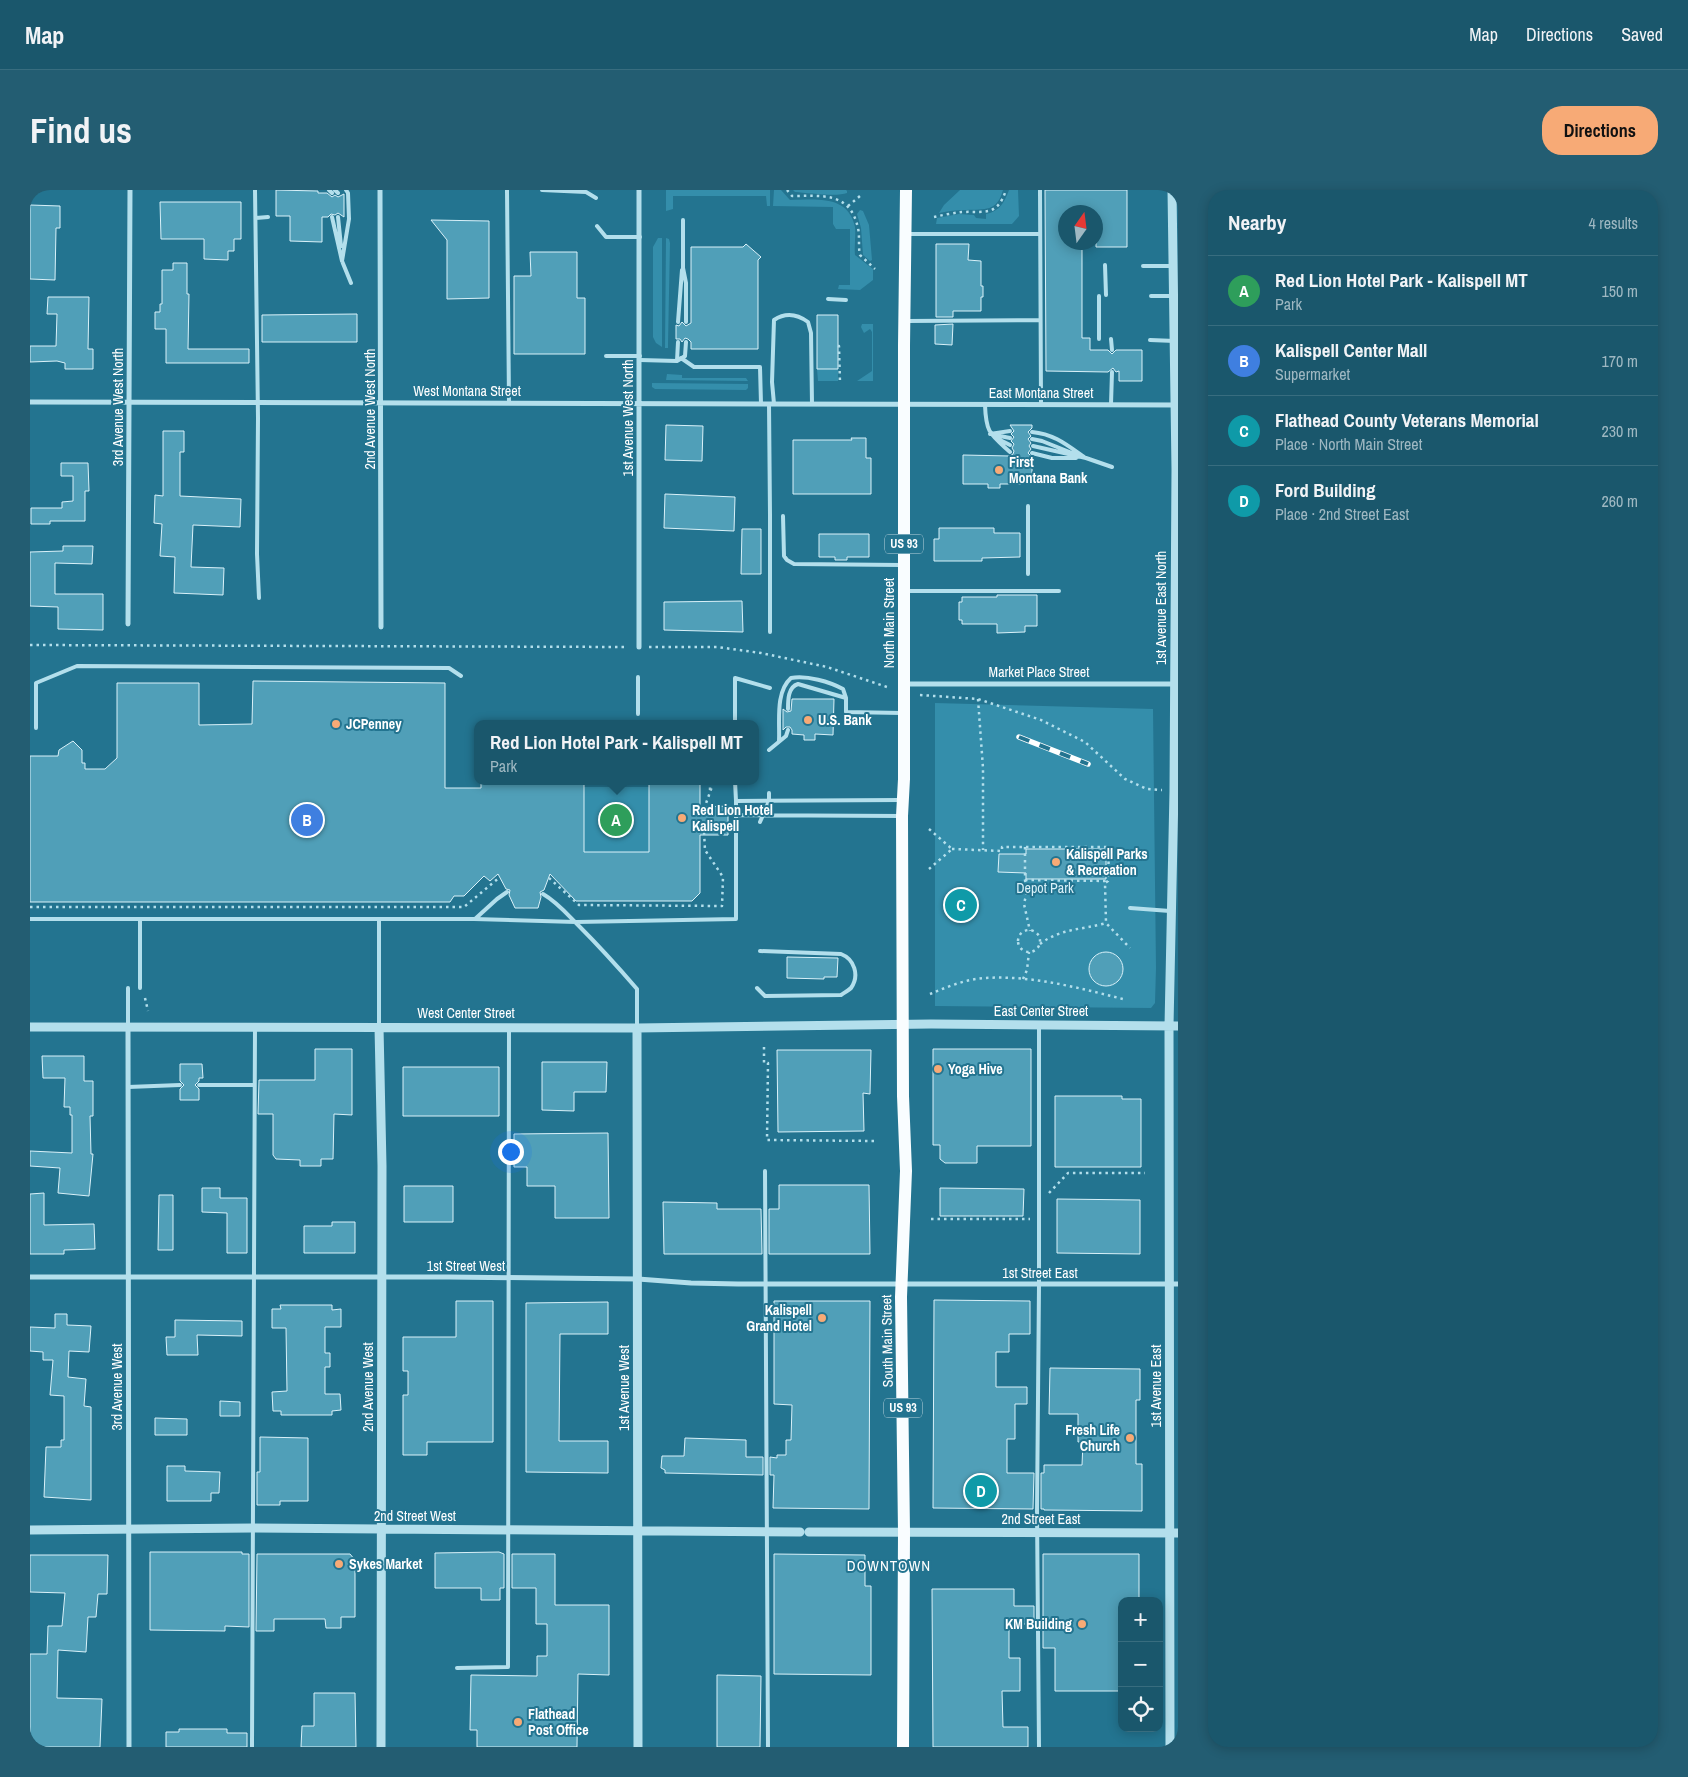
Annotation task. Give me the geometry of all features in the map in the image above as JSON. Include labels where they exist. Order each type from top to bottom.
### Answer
[{"type":"main road","name":"North Main Street","points":[[903,1026],[902,816],[906,190]]},
{"type":"main road","name":"South Main Street","points":[[903,1026],[906,1171],[902,1285],[903,1747]]},
{"type":"street","name":"3rd Avenue West North","points":[[128,624],[130,190]]},
{"type":"street","name":"2nd Avenue West North","points":[[380,190],[381,627]]},
{"type":"street","name":"1st Avenue West North","points":[[638,647],[640,190]]},
{"type":"street","name":"1st Avenue East North","points":[[1172,190],[1177,502],[1175,825],[1171,911],[1173,1026]]},
{"type":"street","name":"West Montana Street","points":[[30,402],[509,402],[905,405]]},
{"type":"street","name":"East Montana Street","points":[[905,405],[1176,405]]},
{"type":"street","name":"Market Place Street","points":[[904,688],[1176,684]]},
{"type":"street","name":"East Center Street","points":[[903,1026],[1173,1026]]},
{"type":"street","name":"West Center Street","points":[[30,1027],[637,1028],[903,1026]]},
{"type":"street","name":"1st Avenue East","points":[[1170,1747],[1174,1533],[1173,1026]]},
{"type":"street","name":"3rd Avenue West","points":[[128,1027],[128,1747]]},
{"type":"street","name":"2nd Avenue West","points":[[378,1027],[382,1166],[381,1747]]},
{"type":"street","name":"1st Avenue West","points":[[637,1028],[638,1747]]},
{"type":"street","name":"1st Street West","points":[[30,1277],[254,1276],[638,1279],[692,1283],[902,1285]]},
{"type":"street","name":"1st Street East","points":[[902,1285],[1174,1284]]},
{"type":"street","name":"2nd Street West","points":[[30,1530],[253,1528],[904,1532]]},
{"type":"street","name":"2nd Street East","points":[[904,1532],[1174,1533]]},
{"type":"lane","points":[[255,190],[257,554],[259,598]]},
{"type":"lane","points":[[342,261],[348,219],[348,193],[346,190]]},
{"type":"lane","points":[[508,190],[509,402]]},
{"type":"lane","points":[[542,190],[586,192],[596,198]]},
{"type":"lane","points":[[1040,190],[1041,404]]},
{"type":"lane","points":[[332,217],[342,261],[351,283]]},
{"type":"lane","points":[[338,217],[342,261]]},
{"type":"lane","points":[[256,218],[268,218]]},
{"type":"lane","points":[[678,322],[683,268],[683,220]]},
{"type":"lane","points":[[597,226],[606,238],[640,237]]},
{"type":"lane","points":[[905,234],[1040,234]]},
{"type":"lane","points":[[1105,265],[1106,296]]},
{"type":"lane","points":[[1143,266],[1174,266]]},
{"type":"lane","points":[[683,268],[686,283],[686,322]]},
{"type":"lane","points":[[1099,296],[1100,339]]},
{"type":"lane","points":[[1151,296],[1174,296]]},
{"type":"lane","points":[[828,299],[846,300]]},
{"type":"lane","points":[[770,632],[773,329],[774,320],[781,315],[798,315],[808,322],[811,333],[812,404]]},
{"type":"lane","points":[[904,321],[1040,320]]},
{"type":"lane","points":[[1111,340],[1112,350]]},
{"type":"lane","points":[[1150,340],[1175,341]]},
{"type":"lane","points":[[678,342],[679,360]]},
{"type":"lane","points":[[679,360],[685,356],[686,342]]},
{"type":"lane","points":[[606,356],[679,360],[694,367],[760,367],[761,404]]},
{"type":"lane","points":[[1111,404],[1112,372]]},
{"type":"lane","points":[[985,405],[986,424],[990,434],[1010,452]]},
{"type":"lane","points":[[990,434],[1010,431]]},
{"type":"lane","points":[[1032,432],[1058,438],[1086,458]]},
{"type":"lane","points":[[990,434],[1010,438]]},
{"type":"lane","points":[[990,434],[1010,445]]},
{"type":"lane","points":[[1032,439],[1049,443],[1112,467]]},
{"type":"lane","points":[[1032,446],[1086,458]]},
{"type":"lane","points":[[1032,453],[1052,458],[1086,458]]},
{"type":"lane","points":[[1028,506],[1028,574]]},
{"type":"lane","points":[[783,516],[784,556],[794,564],[904,566]]},
{"type":"lane","points":[[904,591],[1059,591]]},
{"type":"lane","points":[[36,728],[36,683],[77,666],[449,668],[461,676]]},
{"type":"lane","points":[[638,677],[638,714]]},
{"type":"lane","points":[[735,720],[735,678],[770,688]]},
{"type":"lane","points":[[779,742],[780,701],[783,688],[791,678],[803,678],[836,685],[843,689],[846,698],[846,712],[904,713]]},
{"type":"lane","points":[[788,709],[789,694],[794,685],[798,684],[846,698]]},
{"type":"lane","points":[[769,750],[786,736],[788,730]]},
{"type":"lane","points":[[30,920],[474,919],[576,922],[736,919],[735,785]]},
{"type":"lane","points":[[760,822],[769,801],[769,793]]},
{"type":"lane","points":[[736,801],[903,800]]},
{"type":"lane","points":[[736,815],[902,816]]},
{"type":"lane","points":[[474,919],[497,898],[507,892]]},
{"type":"lane","points":[[543,894],[553,900],[576,922],[637,989],[637,1028]]},
{"type":"lane","points":[[1130,908],[1171,911]]},
{"type":"lane","points":[[140,919],[140,988]]},
{"type":"lane","points":[[378,1027],[379,920]]},
{"type":"lane","points":[[757,988],[765,996],[841,995],[851,988],[855,978],[855,967],[851,960],[841,954],[760,951]]},
{"type":"lane","points":[[128,988],[128,1027]]},
{"type":"lane","points":[[1039,1025],[1039,1747]]},
{"type":"lane","points":[[252,1747],[255,1027]]},
{"type":"lane","points":[[457,1668],[508,1667],[510,1027]]},
{"type":"lane","points":[[199,1085],[254,1084]]},
{"type":"lane","points":[[128,1087],[180,1085]]},
{"type":"lane","points":[[765,1170],[768,1747]]},
{"type":"path","points":[[787,190],[792,196],[829,196],[837,198],[848,206],[858,228],[860,255],[875,269]]},
{"type":"path","points":[[934,217],[960,212],[986,212],[994,210],[1003,200],[1006,190]]},
{"type":"path","points":[[848,206],[860,196]]},
{"type":"path","points":[[838,346],[840,383]]},
{"type":"path","points":[[30,645],[717,647],[752,651],[800,660],[855,675],[875,684],[904,688],[929,697],[978,699],[1041,720],[1085,742],[1125,779],[1147,789],[1174,791]]},
{"type":"path","points":[[978,699],[983,768],[983,850]]},
{"type":"path","points":[[704,809],[711,785]]},
{"type":"path","points":[[929,829],[952,849],[1002,851],[1002,847],[1109,847],[1108,881],[1105,883],[1106,923],[1130,948]]},
{"type":"path","points":[[549,878],[578,905],[722,906],[723,877],[705,850],[704,832]]},
{"type":"path","points":[[1025,847],[1027,891],[1024,904],[1030,931]]},
{"type":"path","points":[[930,869],[952,849]]},
{"type":"path","points":[[30,907],[464,907],[500,877]]},
{"type":"path","points":[[1025,880],[1108,881]]},
{"type":"path","points":[[1030,931],[1021,935],[1018,941],[1021,948],[1029,952],[1036,950],[1040,944],[1056,933],[1106,923]]},
{"type":"path","points":[[1030,931],[1036,934],[1040,944]]},
{"type":"path","points":[[1022,980],[1028,970],[1029,952]]},
{"type":"path","points":[[930,994],[963,982],[985,978],[1070,986],[1123,999]]},
{"type":"path","points":[[146,998],[148,1011]]},
{"type":"path","points":[[764,1047],[764,1063],[768,1063],[767,1140],[875,1141]]},
{"type":"path","points":[[1048,1194],[1068,1173],[1145,1173]]},
{"type":"path","points":[[931,1219],[1039,1219]]},
{"type":"green space","points":[[666,190],[770,190],[770,206],[767,206],[766,196],[673,196],[673,209],[666,211]]},
{"type":"green space","points":[[774,190],[781,190],[790,200],[829,201],[845,209],[851,216],[855,227],[855,255],[873,269],[873,280],[860,290],[838,289],[839,285],[850,285],[850,229],[836,229],[833,224],[833,207],[773,206]]},
{"type":"green space","points":[[793,190],[846,190],[847,193],[836,195],[795,192]]},
{"type":"green space","points":[[960,190],[1003,190],[994,206],[989,208],[939,213],[944,205]]},
{"type":"green space","points":[[1009,190],[1018,190],[1019,216],[1012,224],[936,224],[937,218],[959,214],[974,215],[976,218],[986,219],[986,214],[995,211],[1001,206]]},
{"type":"green space","points":[[860,210],[863,211],[869,225],[872,260],[870,261],[863,255],[861,228],[857,214]]},
{"type":"green space","points":[[658,238],[662,238],[662,347],[656,343],[653,337],[653,247]]},
{"type":"green space","points":[[666,238],[669,239],[670,243],[668,348],[665,348]]},
{"type":"green space","points":[[862,324],[873,324],[873,381],[857,381],[872,371],[872,332],[870,329],[864,333],[861,327]]},
{"type":"green space","points":[[817,369],[838,369],[838,381],[818,381]]},
{"type":"green space","points":[[667,374],[682,375],[682,378],[746,378],[748,381],[666,380]]},
{"type":"green space","points":[[652,383],[748,384],[748,388],[746,390],[655,389],[652,387]]},
{"type":"green space","name":"Depot Park","points":[[935,703],[1153,709],[1156,968],[1155,1003],[1151,1008],[935,1006]]},
{"type":"green space","points":[[584,787],[649,787],[649,852],[584,852]]},
{"type":"building","points":[[276,190],[318,191],[318,193],[327,193],[332,197],[344,194],[344,217],[338,213],[322,217],[322,242],[290,241],[290,216],[276,216]]},
{"type":"building","points":[[1045,190],[1127,190],[1127,247],[1103,247],[1103,205],[1058,205],[1058,250],[1082,250],[1082,338],[1090,338],[1090,350],[1108,350],[1112,354],[1116,350],[1142,350],[1142,381],[1119,381],[1119,371],[1116,372],[1113,368],[1108,372],[1046,371]]},
{"type":"building","points":[[160,202],[241,202],[241,239],[234,239],[234,251],[228,251],[228,260],[204,259],[204,239],[161,239]]},
{"type":"building","points":[[30,205],[60,206],[60,228],[56,228],[55,280],[30,279]]},
{"type":"building","points":[[431,220],[489,221],[489,298],[447,299],[447,240]]},
{"type":"building","points":[[746,244],[761,257],[758,260],[758,349],[691,349],[691,342],[688,339],[685,338],[682,342],[680,339],[676,339],[676,325],[679,326],[682,322],[686,326],[691,323],[691,247],[743,247]]},
{"type":"building","points":[[936,244],[969,244],[968,260],[981,261],[983,297],[981,297],[981,311],[953,311],[953,317],[936,317]]},
{"type":"building","points":[[530,252],[577,252],[577,298],[585,298],[585,354],[514,354],[514,276],[531,276]]},
{"type":"building","points":[[173,263],[187,263],[187,294],[189,294],[188,349],[249,349],[249,363],[166,363],[166,329],[155,329],[155,312],[160,312],[160,304],[162,304],[162,270],[173,270]]},
{"type":"building","points":[[48,297],[89,297],[88,349],[93,349],[93,369],[65,369],[65,363],[57,361],[30,362],[30,346],[56,346],[57,314],[47,314]]},
{"type":"building","points":[[357,314],[357,342],[262,342],[262,315]]},
{"type":"building","points":[[817,315],[838,315],[838,369],[817,369]]},
{"type":"building","points":[[953,324],[952,345],[935,344],[935,325]]},
{"type":"building","points":[[666,425],[703,426],[702,461],[665,460]]},
{"type":"building","points":[[1010,425],[1032,425],[1028,432],[1031,436],[1028,439],[1031,443],[1029,446],[1031,449],[1028,453],[1032,457],[1032,481],[1021,481],[1021,484],[1000,484],[1000,488],[988,488],[988,484],[963,484],[963,455],[1010,456],[1013,454],[1012,448],[1014,444],[1011,441],[1014,437],[1011,434],[1014,431]]},
{"type":"building","points":[[163,431],[184,431],[184,452],[180,452],[180,496],[241,499],[240,527],[193,525],[191,567],[224,568],[223,595],[174,593],[175,557],[160,556],[162,524],[154,523],[155,495],[163,496]]},
{"type":"building","points":[[851,438],[866,438],[866,458],[871,458],[871,494],[793,494],[793,440],[852,440]]},
{"type":"building","points":[[61,463],[88,463],[89,491],[85,491],[85,521],[50,521],[50,524],[31,524],[31,508],[62,508],[62,502],[73,501],[73,476],[61,476]]},
{"type":"building","points":[[665,494],[735,497],[734,531],[664,528]]},
{"type":"building","points":[[939,528],[994,528],[994,533],[1020,533],[1020,557],[982,558],[982,561],[934,561],[934,539],[939,539]]},
{"type":"building","points":[[742,529],[761,529],[761,574],[741,574]]},
{"type":"building","points":[[819,534],[869,534],[869,557],[847,557],[847,560],[835,560],[835,557],[819,557]]},
{"type":"building","points":[[63,546],[93,546],[92,564],[55,563],[55,594],[103,594],[103,630],[58,629],[58,607],[30,606],[30,552],[63,551]]},
{"type":"building","points":[[997,595],[1037,595],[1037,626],[1025,626],[1025,632],[997,633],[997,624],[962,624],[962,620],[959,620],[959,602],[962,602],[962,597],[997,597]]},
{"type":"building","points":[[742,601],[743,632],[664,630],[664,602]]},
{"type":"building","points":[[253,681],[445,683],[445,788],[481,788],[481,785],[584,785],[584,852],[649,852],[649,785],[700,785],[700,807],[728,806],[728,835],[700,835],[700,893],[692,901],[576,901],[550,874],[544,890],[540,892],[541,897],[538,908],[515,908],[509,895],[510,890],[506,889],[498,874],[490,881],[484,876],[464,896],[454,896],[450,902],[30,902],[30,756],[58,756],[59,750],[73,741],[82,750],[82,763],[85,763],[85,769],[105,769],[117,758],[117,683],[199,683],[199,725],[252,724]]},
{"type":"building","name":"U.S. Bank","points":[[792,699],[834,699],[833,735],[815,734],[815,740],[804,740],[804,735],[792,734],[790,727],[786,727],[783,730],[783,709],[787,712],[791,711]]},
{"type":"building","points":[[1026,849],[1106,849],[1106,879],[1026,879],[1026,873],[998,872],[999,854],[1026,854]]},
{"type":"building","points":[[1106,952],[1118,957],[1123,969],[1118,981],[1106,986],[1094,981],[1089,969],[1094,957]]},
{"type":"building","points":[[787,957],[838,958],[837,977],[824,977],[824,979],[787,978]]},
{"type":"building","points":[[315,1049],[352,1049],[352,1115],[334,1114],[333,1159],[321,1159],[321,1166],[300,1166],[300,1160],[276,1159],[273,1155],[273,1114],[258,1114],[259,1080],[315,1080]]},
{"type":"building","points":[[933,1049],[1031,1049],[1031,1146],[977,1146],[977,1163],[945,1163],[940,1159],[940,1145],[933,1145]]},
{"type":"building","points":[[777,1050],[871,1050],[870,1094],[863,1093],[864,1131],[778,1132]]},
{"type":"building","points":[[42,1056],[84,1056],[84,1081],[93,1081],[93,1116],[90,1116],[91,1154],[93,1154],[89,1196],[58,1193],[60,1168],[30,1166],[30,1151],[72,1153],[72,1115],[70,1115],[70,1107],[64,1107],[65,1078],[43,1078]]},
{"type":"building","points":[[542,1062],[607,1062],[606,1092],[574,1092],[574,1111],[542,1110]]},
{"type":"building","points":[[180,1064],[202,1064],[203,1078],[199,1078],[195,1085],[199,1089],[199,1100],[180,1100],[180,1089],[184,1085],[180,1081]]},
{"type":"building","points":[[403,1067],[499,1067],[499,1116],[403,1116]]},
{"type":"building","points":[[1055,1096],[1122,1096],[1122,1099],[1141,1099],[1141,1167],[1055,1167]]},
{"type":"building","points":[[608,1133],[609,1218],[555,1218],[555,1186],[527,1186],[527,1167],[514,1167],[514,1134]]},
{"type":"building","points":[[779,1185],[869,1185],[870,1254],[769,1254],[769,1209],[779,1209]]},
{"type":"building","points":[[404,1186],[453,1186],[453,1222],[404,1222]]},
{"type":"building","points":[[202,1188],[220,1188],[220,1198],[247,1198],[247,1253],[227,1253],[227,1213],[202,1212]]},
{"type":"building","points":[[940,1188],[1024,1189],[1023,1216],[940,1216]]},
{"type":"building","points":[[44,1193],[44,1225],[94,1224],[95,1249],[64,1250],[64,1254],[30,1254],[30,1194]]},
{"type":"building","points":[[159,1195],[173,1195],[173,1250],[158,1250]]},
{"type":"building","points":[[1057,1199],[1140,1200],[1140,1254],[1057,1253]]},
{"type":"building","points":[[663,1202],[717,1203],[717,1209],[761,1209],[762,1254],[664,1254]]},
{"type":"building","points":[[332,1222],[355,1222],[355,1253],[304,1253],[304,1226],[332,1226]]},
{"type":"building","points":[[934,1300],[1030,1301],[1030,1334],[1009,1334],[1009,1352],[996,1352],[996,1387],[1027,1387],[1027,1404],[1015,1404],[1015,1439],[1007,1439],[1007,1473],[1034,1473],[1033,1509],[933,1508]]},
{"type":"building","points":[[456,1301],[493,1301],[493,1442],[427,1442],[427,1455],[403,1455],[403,1395],[408,1395],[408,1371],[403,1371],[403,1337],[456,1337]]},
{"type":"building","points":[[774,1301],[870,1301],[869,1509],[773,1508],[774,1475],[770,1475],[770,1457],[777,1458],[777,1455],[786,1455],[786,1440],[791,1440],[792,1405],[774,1404]]},
{"type":"building","points":[[608,1302],[608,1334],[560,1334],[559,1441],[608,1441],[608,1473],[526,1472],[526,1303]]},
{"type":"building","points":[[280,1305],[332,1305],[332,1310],[341,1309],[341,1327],[325,1327],[325,1353],[330,1353],[330,1367],[325,1367],[325,1394],[340,1394],[341,1410],[332,1411],[332,1415],[281,1415],[281,1411],[273,1411],[272,1392],[287,1391],[286,1328],[272,1328],[272,1309],[281,1309]]},
{"type":"building","points":[[55,1314],[67,1314],[67,1325],[91,1326],[89,1352],[69,1351],[68,1377],[86,1379],[84,1406],[91,1407],[91,1500],[44,1497],[46,1447],[61,1447],[61,1440],[64,1440],[64,1396],[50,1395],[53,1360],[43,1360],[43,1352],[30,1351],[30,1327],[55,1328]]},
{"type":"building","points":[[175,1320],[242,1321],[242,1336],[197,1335],[198,1355],[167,1355],[166,1337],[175,1337]]},
{"type":"building","points":[[1050,1368],[1140,1369],[1140,1400],[1136,1400],[1136,1464],[1142,1464],[1142,1511],[1041,1509],[1041,1473],[1044,1473],[1044,1465],[1082,1465],[1083,1442],[1078,1442],[1078,1414],[1049,1414]]},
{"type":"building","points":[[220,1401],[240,1402],[240,1416],[220,1416]]},
{"type":"building","points":[[155,1418],[187,1419],[187,1435],[155,1435]]},
{"type":"building","points":[[260,1437],[308,1438],[308,1501],[280,1501],[280,1505],[257,1505],[257,1472],[260,1472]]},
{"type":"building","points":[[685,1438],[746,1440],[746,1457],[763,1457],[763,1475],[665,1473],[665,1470],[661,1468],[662,1456],[684,1456]]},
{"type":"building","points":[[167,1466],[185,1466],[185,1471],[220,1472],[219,1493],[211,1493],[211,1501],[167,1501]]},
{"type":"building","points":[[150,1552],[242,1552],[242,1554],[249,1554],[249,1627],[225,1626],[225,1631],[150,1630]]},
{"type":"building","points":[[499,1552],[504,1554],[504,1588],[500,1588],[500,1600],[481,1600],[481,1588],[435,1588],[435,1553]]},
{"type":"building","points":[[257,1554],[350,1554],[355,1560],[355,1617],[341,1617],[341,1628],[326,1628],[325,1619],[274,1619],[274,1631],[256,1631]]},
{"type":"building","points":[[512,1554],[555,1554],[555,1605],[609,1605],[609,1675],[578,1674],[577,1747],[477,1747],[477,1730],[470,1730],[471,1675],[537,1676],[537,1656],[547,1656],[547,1624],[536,1624],[536,1588],[512,1588]]},
{"type":"building","points":[[774,1554],[865,1555],[865,1586],[871,1586],[871,1675],[774,1674]]},
{"type":"building","name":"KM Building","points":[[1043,1554],[1139,1554],[1139,1597],[1118,1597],[1118,1691],[1055,1691],[1055,1648],[1043,1648]]},
{"type":"building","points":[[30,1555],[108,1555],[107,1594],[98,1594],[96,1617],[88,1617],[86,1652],[58,1650],[57,1698],[102,1699],[100,1747],[30,1747],[30,1654],[47,1654],[48,1626],[62,1626],[65,1593],[30,1592]]},
{"type":"building","points":[[932,1589],[1014,1589],[1014,1606],[1034,1606],[1034,1624],[1009,1624],[1009,1658],[1020,1658],[1020,1691],[1002,1691],[1003,1727],[1028,1727],[1028,1747],[933,1747]]},
{"type":"building","points":[[717,1675],[761,1676],[760,1747],[717,1747]]},
{"type":"building","points":[[314,1693],[355,1693],[356,1747],[301,1747],[302,1726],[314,1726]]},
{"type":"building","points":[[179,1729],[227,1729],[227,1733],[247,1733],[247,1747],[166,1747],[166,1732],[179,1732]]},
{"type":"railway","points":[[1019,737],[1088,764]]},
{"type":"place","name":"First Montana Bank","points":[[999,470]]},
{"type":"place","name":"U.S. Bank","points":[[808,720]]},
{"type":"place","name":"JCPenney","points":[[336,724]]},
{"type":"place","name":"Red Lion Hotel Kalispell","points":[[682,818]]},
{"type":"place","name":"Kalispell Center Mall","points":[[307,820]]},
{"type":"place","name":"Red Lion Hotel Park - Kalispell MT","points":[[616,820]]},
{"type":"place","name":"Kalispell Parks & Recreation","points":[[1056,862]]},
{"type":"place","name":"Flathead County Veterans Memorial","points":[[961,905]]},
{"type":"place","name":"Yoga Hive","points":[[938,1069]]},
{"type":"place","name":"Kalispell Grand Hotel","points":[[822,1318]]},
{"type":"place","name":"Fresh Life Church","points":[[1130,1438]]},
{"type":"place","name":"Ford Building","points":[[981,1491]]},
{"type":"place","name":"Sykes Market","points":[[339,1564]]},
{"type":"place","name":"KM Building","points":[[1082,1624]]},
{"type":"place","name":"Flathead Post Office","points":[[518,1722]]},
{"type":"district","name":"DOWNTOWN","points":[[889,1565]]}]
